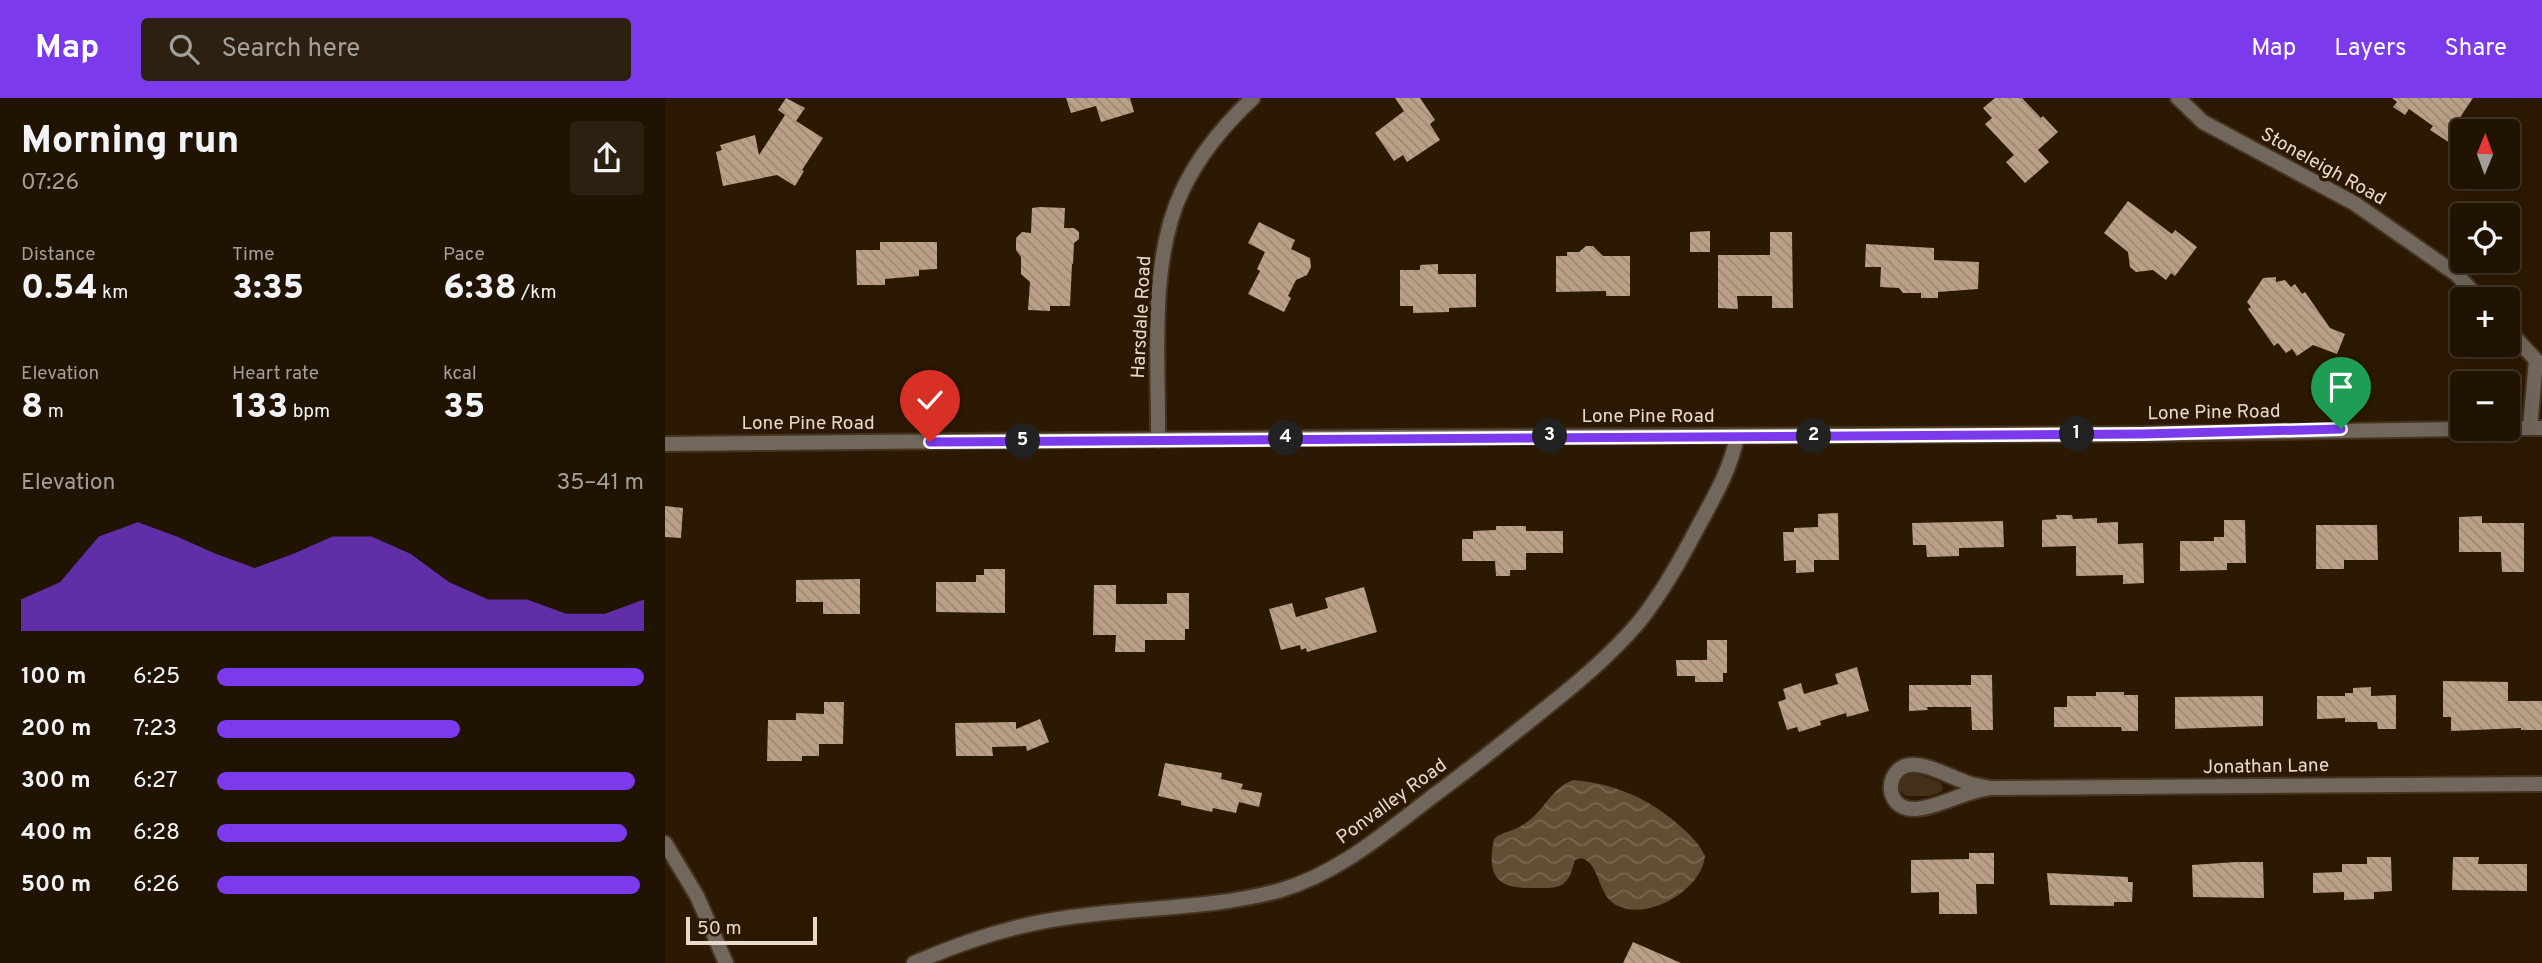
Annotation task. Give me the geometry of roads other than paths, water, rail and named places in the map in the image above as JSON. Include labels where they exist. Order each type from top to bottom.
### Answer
[{"type":"street","name":"Harsdale Road","points":[[1158,440],[1160,288],[1168,232],[1181,191],[1225,126],[1252,98]]},
{"type":"street","name":"Stoneleigh Road","points":[[2178,98],[2203,121],[2354,203],[2456,274],[2468,287]]},
{"type":"street","points":[[2520,342],[2539,360],[2536,428]]},
{"type":"street","name":"Lone Pine Road","points":[[665,444],[2142,434],[2450,429]]},
{"type":"street","name":"Ponvalley Road","points":[[914,963],[954,946],[1029,924],[1101,913],[1253,897],[1301,883],[1332,869],[1481,760],[1615,648],[1640,621],[1684,553],[1726,475],[1737,436]]},
{"type":"street","name":"Jonathan Lane","points":[[1990,788],[1966,783],[1914,764],[1903,766],[1897,771],[1891,788],[1894,801],[1899,806],[1915,809],[1974,790],[1990,788],[2542,784]]},
{"type":"street","points":[[665,843],[697,896],[726,963]]},
{"type":"water","points":[[1574,780],[1604,785],[1632,794],[1669,816],[1694,840],[1705,856],[1702,869],[1684,891],[1671,900],[1643,909],[1616,905],[1605,894],[1593,867],[1582,858],[1575,860],[1568,879],[1557,887],[1523,888],[1504,883],[1498,878],[1492,863],[1494,839],[1531,819],[1560,788]]}]
